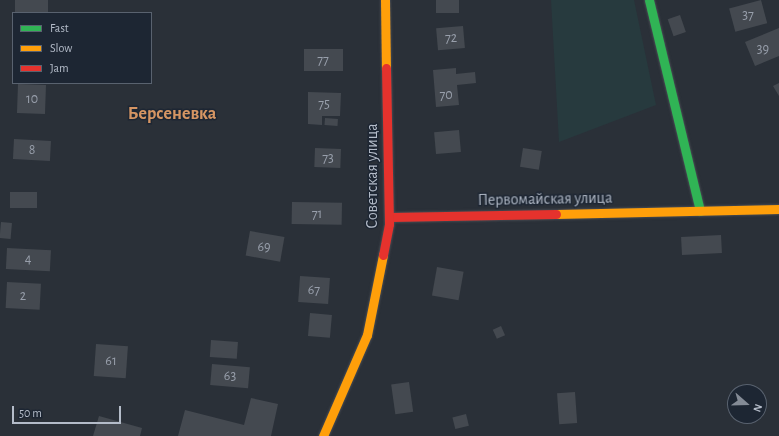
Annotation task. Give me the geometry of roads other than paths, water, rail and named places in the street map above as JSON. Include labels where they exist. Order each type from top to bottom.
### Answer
[{"type":"street","name":"Советская улица","points":[[323,436],[367,336],[390,217],[385,0]]},
{"type":"street","points":[[649,0],[700,210]]},
{"type":"street","name":"Первомайская улица","points":[[390,217],[779,209]]},
{"type":"district","name":"Берсеневка","points":[[172,114]]}]
